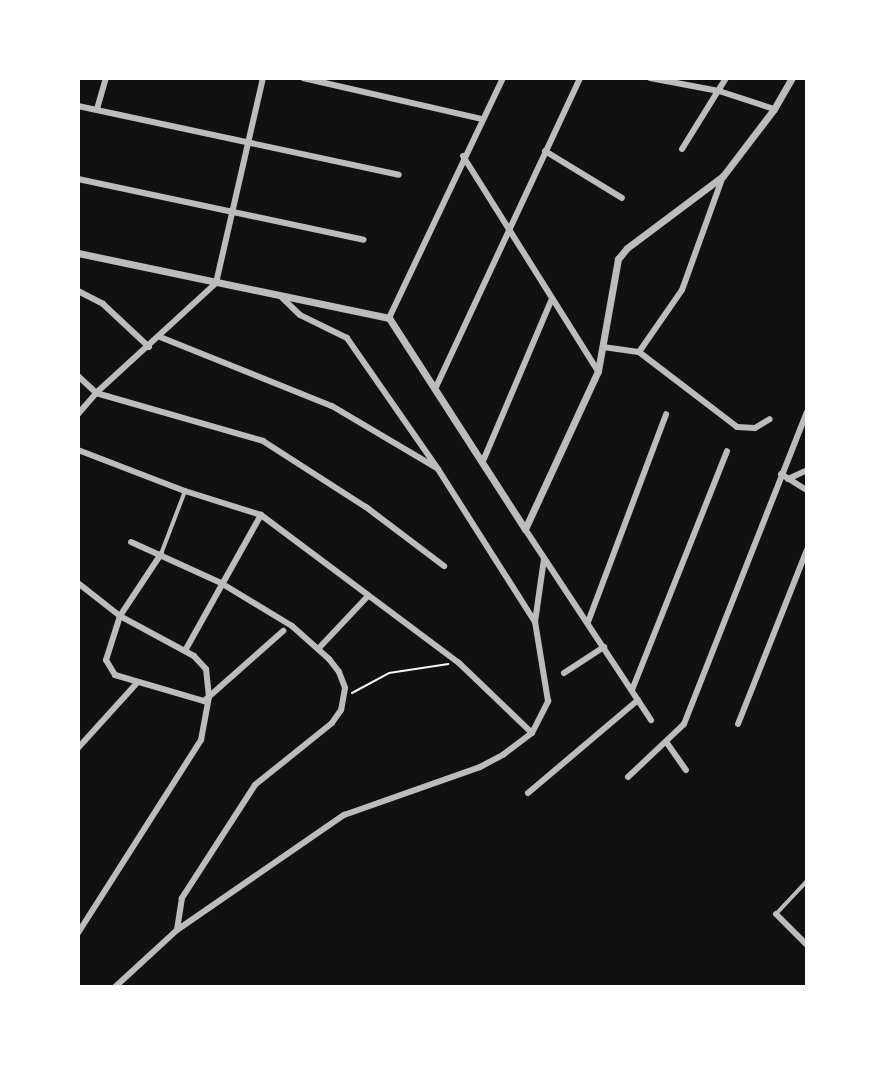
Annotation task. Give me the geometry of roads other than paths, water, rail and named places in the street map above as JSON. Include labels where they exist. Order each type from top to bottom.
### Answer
[{"type":"street","points":[[97,109],[106,78]]},
{"type":"street","points":[[78,414],[96,393],[216,283],[263,78]]},
{"type":"street","points":[[303,78],[482,119]]},
{"type":"street","points":[[389,318],[463,156],[503,78]]},
{"type":"street","points":[[436,387],[580,78]]},
{"type":"street","points":[[682,149],[726,78]]},
{"type":"street","points":[[525,529],[598,371],[618,259],[627,248],[723,176],[774,109],[792,78]]},
{"type":"street","points":[[654,79],[719,91],[774,109]]},
{"type":"street","points":[[78,106],[249,140],[399,175]]},
{"type":"street","points":[[545,151],[622,198]]},
{"type":"street","points":[[463,156],[551,301],[598,371]]},
{"type":"street","points":[[639,352],[682,290],[723,176]]},
{"type":"street","points":[[78,179],[364,240]]},
{"type":"street","points":[[78,253],[389,318],[651,720]]},
{"type":"street","points":[[78,291],[103,304],[149,347]]},
{"type":"street","points":[[280,296],[300,315],[347,338],[361,354],[535,622]]},
{"type":"street","points":[[483,461],[551,301]]},
{"type":"street","points":[[160,337],[321,401],[438,469]]},
{"type":"street","points":[[603,347],[639,352],[737,427],[755,428],[770,419]]},
{"type":"street","points":[[78,376],[96,393],[263,441],[366,507],[444,566]]},
{"type":"street","points":[[628,777],[684,724],[807,412]]},
{"type":"street","points":[[588,622],[666,414]]},
{"type":"street","points":[[78,450],[185,491],[261,515],[459,663],[532,733]]},
{"type":"street","points":[[632,690],[727,451]]},
{"type":"street","points":[[788,479],[807,470]]},
{"type":"street","points":[[781,474],[807,490]]},
{"type":"street","points":[[185,491],[161,554],[120,616],[106,660],[115,675],[136,684],[179,692],[199,702],[209,697],[283,631]]},
{"type":"street","points":[[186,649],[261,515]]},
{"type":"street","points":[[131,542],[260,604],[319,648],[344,680],[344,697],[332,723],[255,785],[182,898],[177,930]]},
{"type":"street","points":[[738,724],[807,550]]},
{"type":"street","points":[[115,987],[177,930],[344,815],[480,767],[532,733],[548,701],[535,622],[544,559]]},
{"type":"street","points":[[78,933],[201,740],[209,697],[206,669],[186,649],[120,616],[79,584]]},
{"type":"street","points":[[319,648],[367,597]]},
{"type":"street","points":[[564,673],[604,647]]},
{"type":"street","points":[[78,748],[136,684]]},
{"type":"street","points":[[528,793],[638,700]]},
{"type":"street","points":[[667,743],[686,770]]},
{"type":"street","points":[[807,881],[776,914],[807,945]]}]
